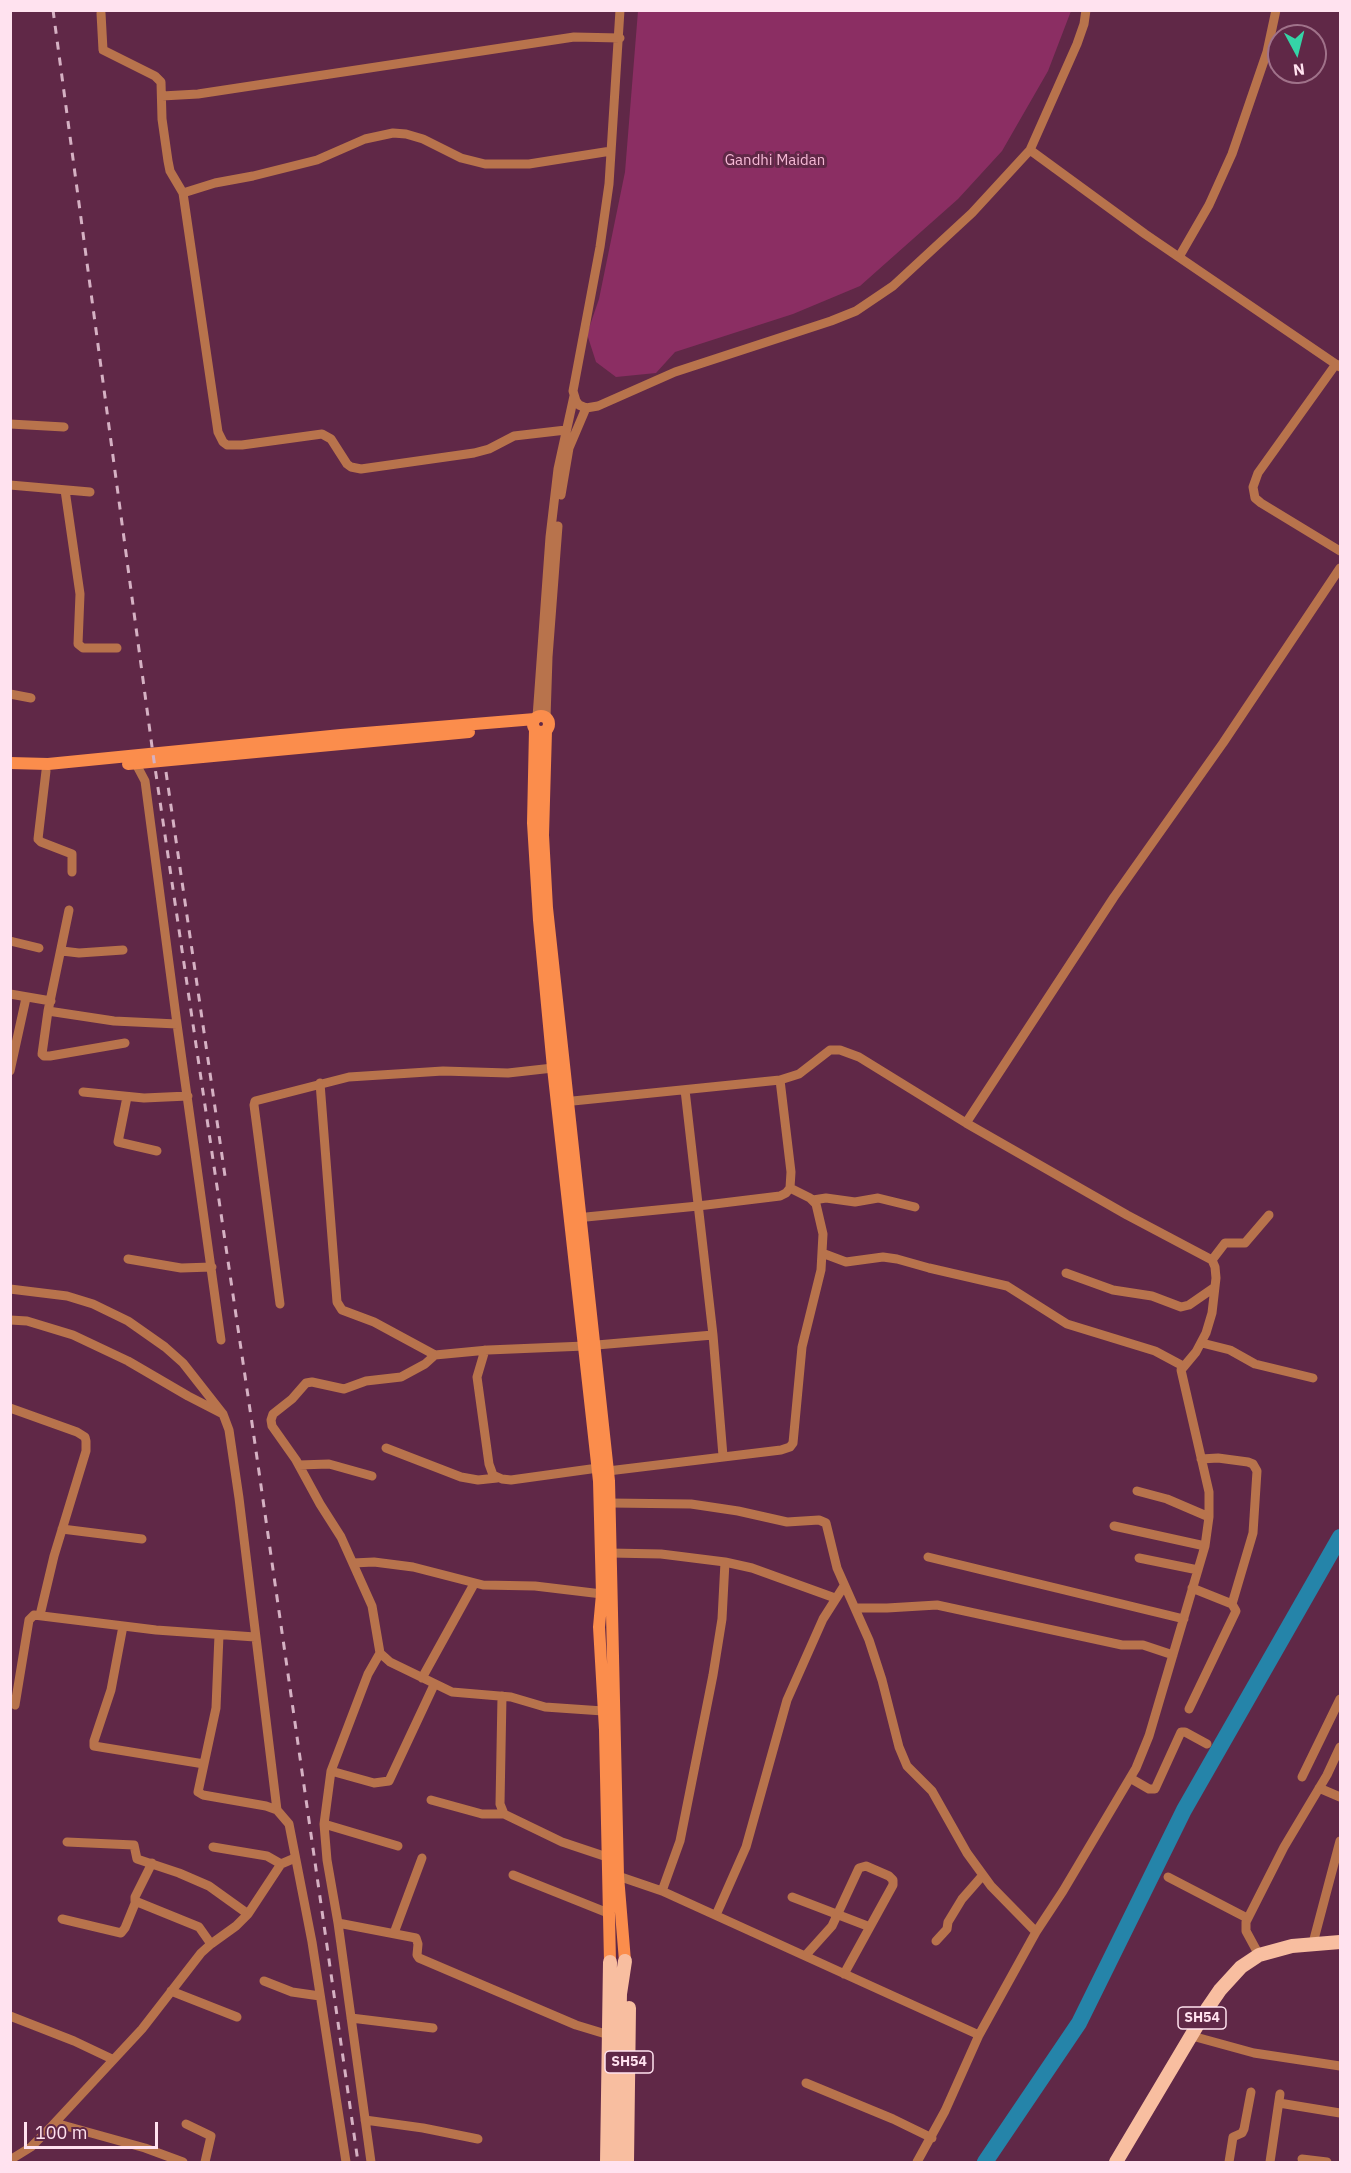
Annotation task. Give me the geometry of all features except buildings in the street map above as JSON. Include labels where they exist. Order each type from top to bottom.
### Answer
[{"type":"main road","points":[[10,763],[48,764],[363,733],[539,724]]},
{"type":"main road","points":[[10,771],[46,771],[136,764],[539,724]]},
{"type":"main road","points":[[539,724],[534,852],[553,1068],[563,1102]]},
{"type":"main road","points":[[539,724],[546,888],[563,1102],[603,1469],[610,1503],[618,1876],[626,1961],[620,1994],[616,2163]]},
{"type":"main road","points":[[603,1469],[602,1594],[599,1627],[608,1913],[610,1962],[620,1994]]},
{"type":"main road","name":"SH54","points":[[1116,2163],[1208,2009],[1241,1967],[1259,1955],[1292,1946],[1341,1942]]},
{"type":"main road","name":"SH54","points":[[626,1961],[629,2023],[627,2163]]},
{"type":"main road","name":"SH54","points":[[607,2163],[610,1962]]},
{"type":"street","points":[[539,724],[549,544],[558,469],[574,396],[580,351],[600,247],[611,151],[620,10]]},
{"type":"street","points":[[574,396],[579,405],[586,408],[598,406],[675,372],[804,331],[856,310],[893,286],[945,240],[1030,150],[1077,44],[1086,10]]},
{"type":"street","points":[[1179,257],[1209,205],[1232,154],[1267,52],[1276,10]]},
{"type":"street","points":[[101,13],[103,50],[159,80],[162,87],[162,119],[168,161],[170,171],[183,193],[218,432],[223,442],[227,445],[242,445],[322,434],[331,439],[346,464],[361,469],[474,453],[489,449],[514,436],[566,430]]},
{"type":"street","points":[[162,96],[198,94],[574,37],[620,38]]},
{"type":"street","points":[[183,193],[215,183],[309,162],[339,152],[365,139],[393,133],[423,139],[461,158],[485,164],[529,164],[611,151]]},
{"type":"street","points":[[1030,150],[1179,257],[1338,365],[1258,473],[1253,487],[1255,498],[1261,503],[1341,551]]},
{"type":"street","points":[[539,724],[566,459],[586,408]]},
{"type":"street","points":[[10,424],[64,427]]},
{"type":"street","points":[[10,485],[90,492]]},
{"type":"street","points":[[65,490],[80,594],[78,644],[83,648],[117,648]]},
{"type":"street","points":[[966,1122],[1101,916],[1223,743],[1341,568]]},
{"type":"street","points":[[10,694],[31,698]]},
{"type":"street","points":[[136,764],[145,781],[221,1340]]},
{"type":"street","points":[[46,771],[38,839],[72,854],[74,859],[72,872]]},
{"type":"street","points":[[69,910],[41,1049],[44,1056],[125,1043]]},
{"type":"street","points":[[10,941],[39,948]]},
{"type":"street","points":[[62,951],[79,953],[123,950]]},
{"type":"street","points":[[10,994],[49,1006],[114,1021],[177,1024]]},
{"type":"street","points":[[10,1071],[26,998]]},
{"type":"street","points":[[563,1102],[780,1080],[799,1074],[830,1050],[840,1050],[859,1057],[1126,1215],[1212,1260],[1216,1272],[1210,1323],[1202,1343],[1183,1366],[1181,1374],[1209,1492],[1209,1517],[1205,1546],[1149,1736],[1130,1778],[1036,1932],[979,2035],[932,2138],[917,2163]]},
{"type":"street","points":[[280,1305],[254,1103],[257,1100],[320,1083],[383,1073],[443,1071],[508,1073],[553,1068]]},
{"type":"street","points":[[576,1218],[698,1206],[780,1196],[786,1193],[790,1188],[791,1172],[780,1080]]},
{"type":"street","points":[[320,1083],[338,1305],[342,1310],[374,1322],[435,1355],[485,1350],[590,1346],[713,1335]]},
{"type":"street","points":[[685,1090],[713,1335],[723,1456]]},
{"type":"street","points":[[83,1092],[156,1099],[188,1096]]},
{"type":"street","points":[[127,1096],[118,1142],[157,1150]]},
{"type":"street","points":[[386,1448],[461,1477],[478,1480],[497,1478],[511,1480],[781,1450],[790,1447],[793,1443],[802,1347],[819,1280],[822,1225],[819,1211],[813,1200],[790,1188]]},
{"type":"street","points":[[813,1200],[826,1198],[855,1202],[878,1198],[915,1207]]},
{"type":"street","points":[[1212,1260],[1226,1243],[1245,1243],[1269,1215]]},
{"type":"street","points":[[822,1253],[846,1262],[882,1257],[897,1259],[1007,1286],[1067,1324],[1155,1351],[1183,1366]]},
{"type":"street","points":[[128,1259],[181,1268],[212,1267]]},
{"type":"street","points":[[1066,1273],[1113,1290],[1152,1296],[1181,1307],[1190,1305],[1215,1287]]},
{"type":"street","points":[[10,1288],[67,1296],[93,1304],[128,1321],[183,1363],[223,1414],[229,1430],[239,1498],[277,1810]]},
{"type":"street","points":[[10,1320],[27,1321],[73,1335],[128,1361],[223,1414]]},
{"type":"street","points":[[1202,1343],[1230,1350],[1255,1364],[1314,1378]]},
{"type":"street","points":[[485,1350],[478,1370],[478,1385],[489,1464],[497,1478]]},
{"type":"street","points":[[371,2163],[338,1923],[327,1860],[324,1824],[332,1772],[369,1674],[380,1653],[372,1606],[353,1563],[299,1465],[274,1431],[271,1420],[273,1414],[292,1399],[306,1383],[312,1382],[344,1389],[366,1381],[401,1377],[425,1364],[435,1355]]},
{"type":"street","points":[[10,1408],[85,1437],[86,1451],[62,1529],[40,1615]]},
{"type":"street","points":[[1201,1459],[1218,1458],[1248,1462],[1253,1464],[1257,1471],[1253,1533],[1232,1604]]},
{"type":"street","points":[[299,1465],[329,1464],[372,1476]]},
{"type":"street","points":[[1137,1491],[1167,1499],[1209,1517]]},
{"type":"street","points":[[610,1503],[691,1504],[787,1522],[823,1520],[828,1526],[837,1568],[869,1640],[899,1747],[907,1766],[932,1791],[968,1853],[1000,1897],[1036,1932]]},
{"type":"street","points":[[1114,1526],[1205,1546]]},
{"type":"street","points":[[62,1529],[142,1539]]},
{"type":"street","points":[[610,1553],[671,1555],[725,1562],[752,1568],[835,1598]]},
{"type":"street","points":[[928,1557],[1184,1619]]},
{"type":"street","points":[[1139,1558],[1198,1570]]},
{"type":"street","points":[[353,1563],[374,1562],[413,1567],[474,1584],[535,1586],[602,1594]]},
{"type":"street","points":[[662,1891],[680,1841],[713,1674],[722,1619],[725,1562]]},
{"type":"street","points":[[422,1678],[474,1584]]},
{"type":"street","points":[[716,1915],[746,1847],[786,1700],[823,1619],[844,1586]]},
{"type":"street","points":[[1189,1709],[1236,1614],[1236,1608],[1232,1604],[1192,1588]]},
{"type":"street","points":[[855,1608],[937,1605],[1122,1645],[1143,1645],[1173,1655]]},
{"type":"street","points":[[15,1705],[31,1616],[40,1615],[123,1626],[255,1637]]},
{"type":"street","points":[[123,1626],[111,1689],[94,1745],[97,1748],[204,1764]]},
{"type":"street","points":[[219,1635],[216,1708],[198,1790],[200,1794],[277,1810],[289,1824],[320,1996],[346,2163]]},
{"type":"street","points":[[380,1653],[390,1662],[452,1692],[502,1696],[545,1707],[603,1711]]},
{"type":"street","points":[[332,1772],[374,1783],[389,1781],[434,1685]]},
{"type":"street","points":[[502,1696],[500,1804],[504,1814]]},
{"type":"street","points":[[1302,1777],[1338,1712],[1341,1699]]},
{"type":"street","points":[[1130,1778],[1149,1789],[1155,1789],[1181,1732],[1207,1744]]},
{"type":"street","points":[[1259,1955],[1246,1930],[1247,1918],[1341,1747]]},
{"type":"street","points":[[1319,1788],[1341,1797]]},
{"type":"street","points":[[431,1800],[482,1814],[504,1814],[562,1842],[607,1857]]},
{"type":"street","points":[[324,1824],[398,1846]]},
{"type":"street","points":[[1313,1943],[1341,1841]]},
{"type":"street","points":[[67,1842],[134,1845],[137,1858],[209,1886],[248,1914]]},
{"type":"street","points":[[213,1846],[267,1856],[281,1864]]},
{"type":"street","points":[[10,2160],[31,2147],[55,2123],[142,2029],[211,1944],[228,1933],[248,1914],[281,1864],[295,1858]]},
{"type":"street","points":[[394,1933],[422,1858]]},
{"type":"street","points":[[62,1919],[119,1933],[125,1928],[136,1901],[135,1897],[152,1863]]},
{"type":"street","points":[[805,1956],[828,1933],[839,1915],[859,1868],[866,1866],[891,1878],[893,1882],[844,1974]]},
{"type":"street","points":[[513,1875],[608,1913]]},
{"type":"street","points":[[936,1941],[947,1929],[948,1922],[962,1899],[983,1875]]},
{"type":"street","points":[[618,1876],[662,1891],[979,2035]]},
{"type":"street","points":[[1168,1877],[1247,1918]]},
{"type":"street","points":[[792,1897],[870,1927]]},
{"type":"street","points":[[136,1901],[200,1928],[211,1944]]},
{"type":"street","points":[[338,1923],[416,1938],[419,1958],[576,2025],[609,2035]]},
{"type":"street","points":[[264,1981],[292,1992],[320,1996]]},
{"type":"street","points":[[171,1991],[237,2017]]},
{"type":"street","points":[[10,2016],[74,2041],[112,2059]]},
{"type":"street","points":[[351,2018],[433,2028]]},
{"type":"street","points":[[1192,2036],[1254,2053],[1341,2066]]},
{"type":"street","points":[[806,2083],[893,2119],[932,2138]]},
{"type":"street","points":[[1229,2163],[1233,2137],[1242,2133],[1244,2129],[1251,2092]]},
{"type":"street","points":[[1270,2163],[1280,2098],[1341,2113]]},
{"type":"street","points":[[365,2120],[478,2139]]},
{"type":"street","points":[[55,2123],[145,2148],[183,2163]]},
{"type":"street","points":[[186,2124],[211,2136],[212,2141],[205,2163]]},
{"type":"street","points":[[1302,2159],[1327,2163]]},
{"type":"green space","name":"Gandhi Maidan","points":[[638,11],[1071,11],[1048,71],[1002,151],[958,199],[860,286],[793,314],[675,352],[656,373],[616,377],[596,362],[587,334],[599,299],[625,172]]},
{"type":"waterway","points":[[985,2162],[1079,2023],[1184,1810],[1340,1537]]},
{"type":"railway","points":[[53,10],[153,754],[358,2162]]},
{"type":"railway","points":[[166,772],[225,1176]]}]
